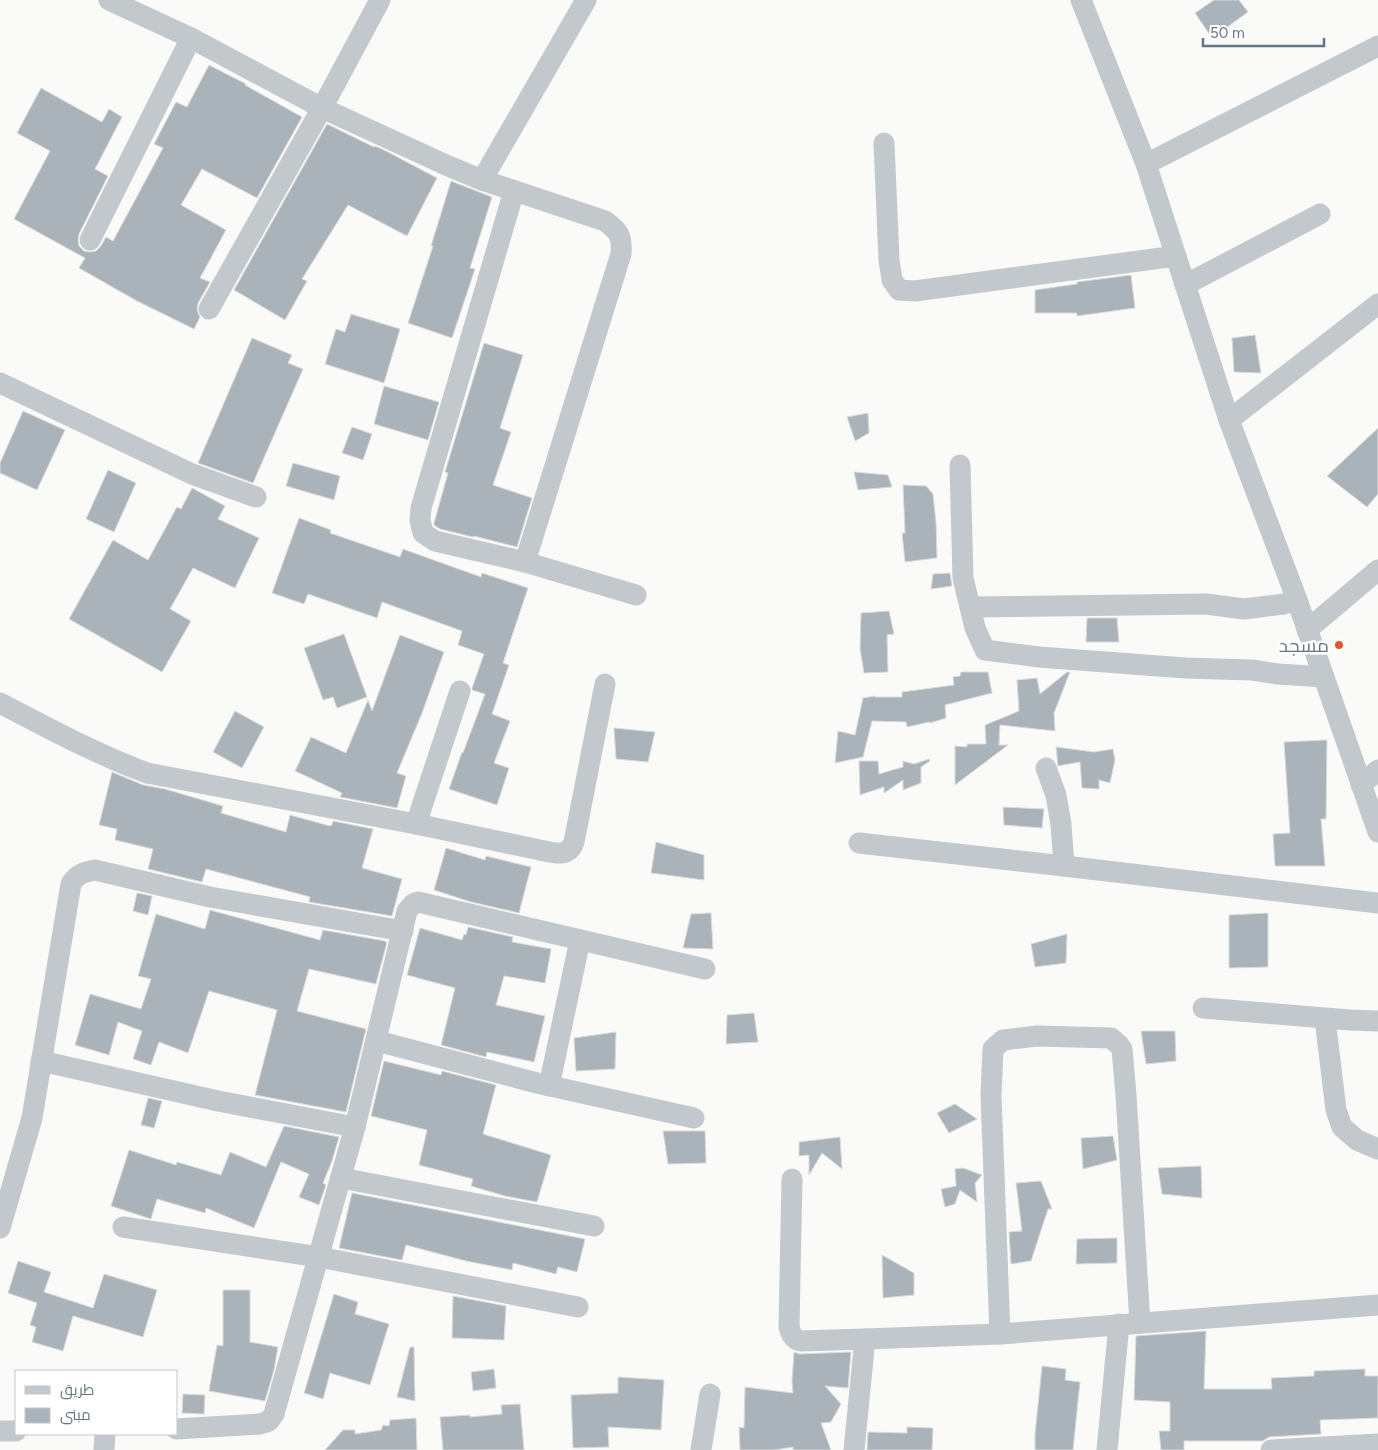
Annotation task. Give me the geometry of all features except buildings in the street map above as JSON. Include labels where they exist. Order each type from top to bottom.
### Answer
[{"type":"street","points":[[109,0],[191,38],[322,108],[409,149],[482,180],[606,221],[618,231],[622,243],[622,254],[524,562]]},
{"type":"street","points":[[209,309],[322,108],[380,0]]},
{"type":"street","points":[[482,180],[586,0]]},
{"type":"street","points":[[1081,0],[1146,164],[1229,420],[1297,600],[1378,832]]},
{"type":"street","points":[[90,240],[191,38]]},
{"type":"street","points":[[1146,164],[1378,46]]},
{"type":"street","points":[[884,143],[889,260],[892,280],[899,290],[915,291],[1176,256]]},
{"type":"street","points":[[514,191],[421,508],[420,520],[423,532],[435,540],[524,562],[636,595]]},
{"type":"street","points":[[1185,285],[1320,214]]},
{"type":"street","points":[[1229,420],[1378,304]]},
{"type":"street","points":[[0,383],[192,474],[256,497]]},
{"type":"street","points":[[960,465],[963,578],[975,628],[985,650],[1039,657],[1184,668],[1252,670],[1324,677]]},
{"type":"street","points":[[1307,630],[1378,570]]},
{"type":"street","points":[[970,606],[1206,604],[1244,610],[1284,604],[1297,600]]},
{"type":"street","points":[[0,703],[86,748],[116,762],[147,773],[416,824],[556,853],[566,852],[571,849],[605,684]]},
{"type":"street","points":[[416,824],[460,691]]},
{"type":"street","points":[[1046,768],[1056,794],[1061,824],[1064,866]]},
{"type":"street","points":[[1361,785],[1378,770]]},
{"type":"street","points":[[859,843],[1378,903]]},
{"type":"street","points":[[0,1228],[32,1118],[71,884],[75,878],[82,873],[95,870],[210,897],[403,932]]},
{"type":"street","points":[[178,1429],[260,1424],[269,1421],[274,1414],[355,1127],[407,911],[413,904],[418,902],[705,969]]},
{"type":"street","points":[[549,1086],[580,940]]},
{"type":"street","points":[[1204,1008],[1325,1019],[1378,1021]]},
{"type":"street","points":[[1325,1019],[1336,1110],[1342,1127],[1357,1140],[1378,1148]]},
{"type":"street","points":[[1000,1334],[991,1095],[993,1049],[1003,1040],[1037,1036],[1111,1038],[1120,1045],[1122,1050],[1130,1323],[1107,1450]]},
{"type":"street","points":[[377,1041],[549,1086],[694,1118]]},
{"type":"street","points":[[41,1061],[218,1101],[355,1127]]},
{"type":"street","points":[[341,1178],[594,1226]]},
{"type":"street","points":[[792,1180],[789,1327],[792,1335],[800,1341],[1000,1334],[1378,1305]]},
{"type":"street","points":[[123,1228],[319,1257],[578,1307]]},
{"type":"street","points":[[854,1450],[865,1339]]},
{"type":"street","points":[[701,1450],[710,1394]]},
{"type":"street","points":[[0,1431],[15,1431]]},
{"type":"street","points":[[104,1450],[105,1435]]},
{"type":"street","points":[[1271,1450],[1378,1444]]},
{"type":"place","name":"مسجد","points":[[1339,645]]}]
